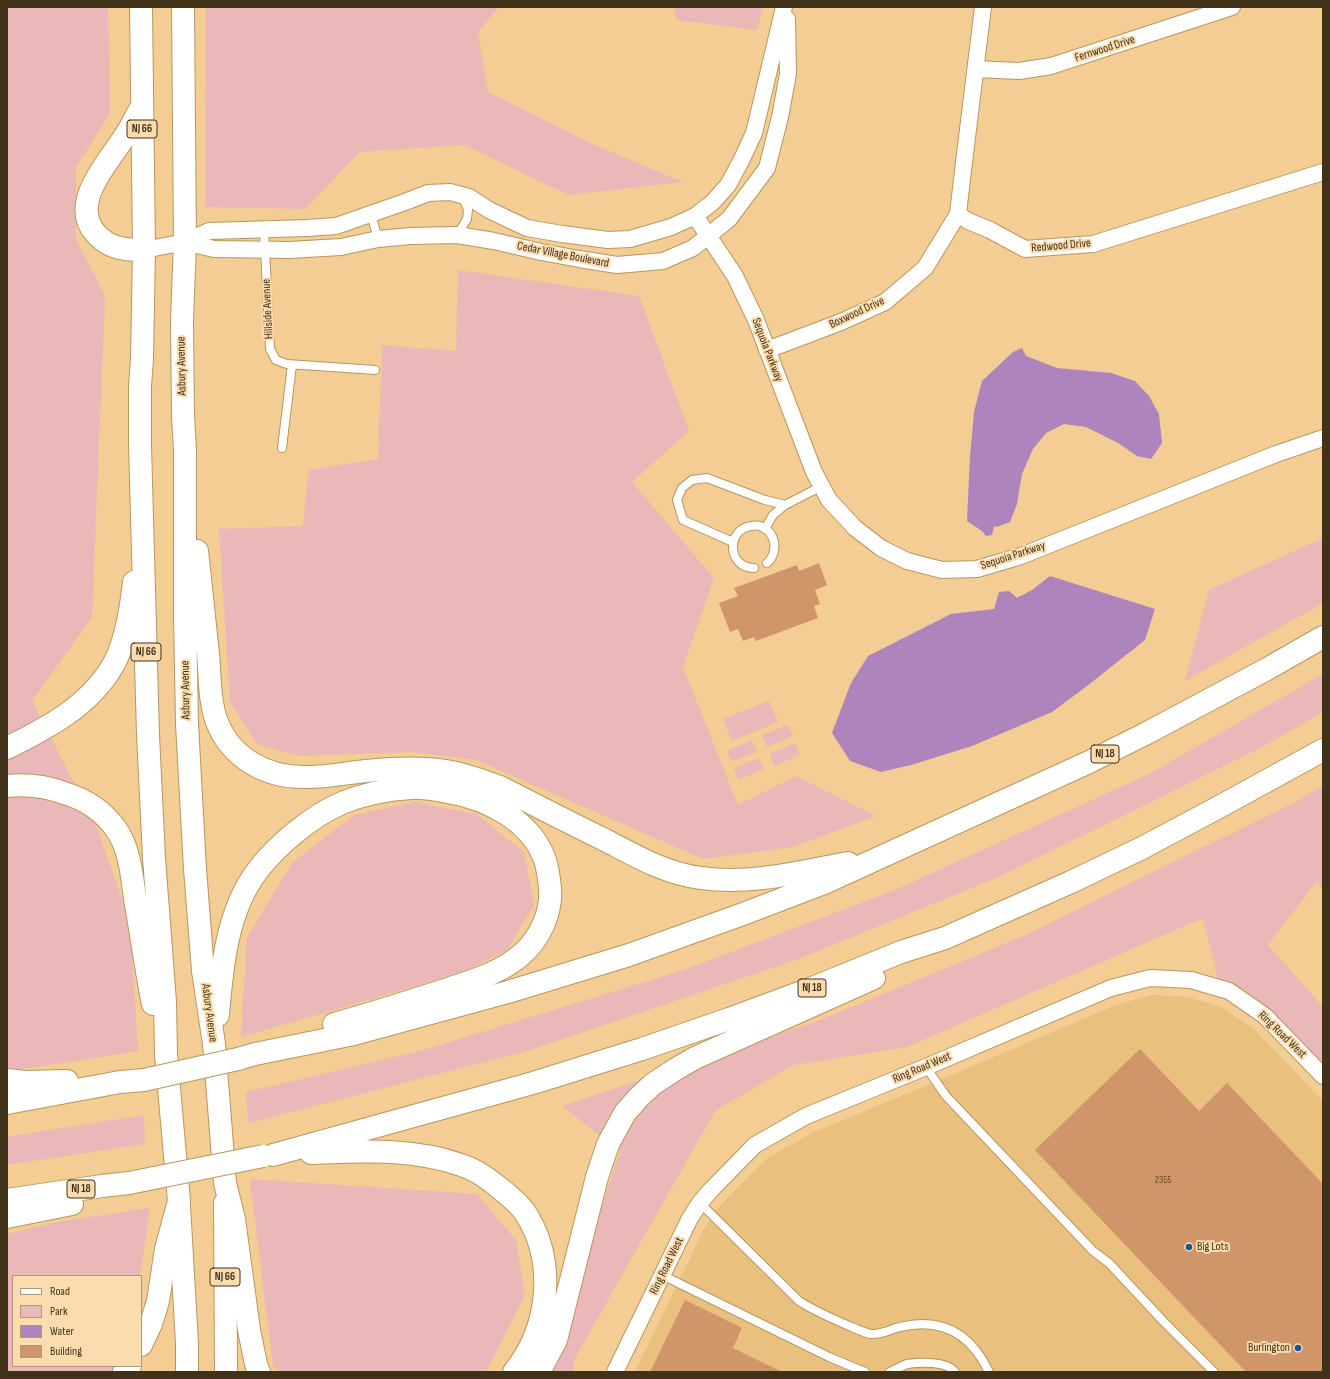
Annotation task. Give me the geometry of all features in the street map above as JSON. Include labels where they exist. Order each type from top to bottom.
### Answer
[{"type":"main road","name":"NJ 66","points":[[142,7],[144,250],[142,359],[140,386],[140,445],[148,735],[154,858],[165,1002],[166,1054],[179,1201],[187,1372]]},
{"type":"main road","name":"Asbury Avenue","points":[[183,7],[185,242],[182,321],[183,416],[185,450],[187,731],[204,977],[214,1044],[225,1183],[226,1372]]},
{"type":"main road","points":[[142,105],[126,135],[94,182],[87,201],[86,212],[93,230],[102,240],[118,248],[144,250]]},
{"type":"main road","points":[[185,450],[204,611],[211,693],[215,713],[224,735],[231,747],[250,763],[263,770],[302,778],[401,769],[433,769],[463,774],[500,787],[656,866],[687,876],[721,880],[758,879],[880,856]]},
{"type":"main road","points":[[7,748],[61,719],[76,708],[96,689],[112,667],[120,649],[132,602],[135,575],[142,542]]},
{"type":"main road","name":"NJ 18","points":[[7,1103],[120,1082],[144,1080],[261,1053],[354,1034],[426,1016],[629,954],[743,914],[817,886],[1087,763],[1154,729],[1323,637]]},
{"type":"main road","name":"NJ 18","points":[[7,1200],[129,1183],[268,1155],[533,1083],[642,1049],[810,989],[901,952],[945,938],[1142,848],[1323,750]]},
{"type":"main road","points":[[7,786],[30,785],[55,789],[74,796],[100,811],[117,830],[129,860],[151,996],[158,1030],[166,1054]]},
{"type":"main road","points":[[214,1044],[225,954],[237,909],[257,871],[277,848],[311,820],[341,803],[376,793],[413,788],[429,789],[479,800],[506,814],[527,831],[536,842],[548,872],[550,892],[546,919],[532,944],[521,955],[487,976],[281,1041],[261,1053]]},
{"type":"main road","points":[[539,1372],[556,1340],[597,1177],[608,1144],[626,1113],[639,1097],[664,1076],[695,1058],[907,963],[945,938]]},
{"type":"main road","points":[[7,1080],[25,1082],[120,1082]]},
{"type":"main road","points":[[268,1155],[369,1150],[417,1155],[462,1165],[483,1175],[505,1192],[523,1210],[537,1236],[543,1256],[546,1277],[543,1310],[529,1348],[514,1372]]},
{"type":"main road","points":[[7,1217],[75,1203],[102,1195],[129,1183]]},
{"type":"main road","points":[[225,1183],[234,1219],[249,1330],[259,1372]]},
{"type":"main road","points":[[142,1343],[151,1324],[158,1301],[166,1249],[179,1201]]},
{"type":"street","name":"Cedar Village Boulevard","points":[[185,242],[214,249],[265,250],[341,247],[378,239],[410,236],[457,235],[617,265],[663,261],[693,248],[729,219],[767,168],[780,117],[788,74],[786,7]]},
{"type":"street","name":"Cedar Village Boulevard","points":[[144,250],[185,242],[209,231],[336,226],[428,193],[450,192],[469,197],[489,210],[527,228],[562,234],[608,240],[630,239],[671,227],[695,216],[713,202],[728,185],[741,161],[754,133],[786,7]]},
{"type":"street","points":[[958,214],[983,7]]},
{"type":"street","name":"Fernwood Drive","points":[[976,69],[1019,71],[1051,66],[1232,7]]},
{"type":"street","name":"Redwood Drive","points":[[958,214],[968,221],[990,230],[1025,249],[1093,244],[1323,172]]},
{"type":"street","name":"Boxwood Drive","points":[[767,350],[841,322],[885,302],[925,268],[958,214]]},
{"type":"street","name":"Sequoia Parkway","points":[[695,216],[735,276],[756,320],[814,472],[829,500],[855,528],[881,548],[907,561],[942,570],[977,568],[1021,556],[1276,454],[1323,438]]},
{"type":"street","name":"Ring Road West","points":[[615,1372],[689,1220],[700,1202],[755,1145],[806,1116],[926,1067],[1110,988],[1150,978],[1191,980],[1229,991],[1265,1016],[1323,1076]]},
{"type":"lane","points":[[457,235],[467,219],[468,209],[462,196]]},
{"type":"lane","points":[[371,214],[378,239]]},
{"type":"lane","name":"Hillside Avenue","points":[[264,230],[270,349],[276,360],[292,365],[375,370]]},
{"type":"lane","points":[[282,448],[292,365]]},
{"type":"lane","points":[[733,542],[683,520],[677,500],[682,488],[692,480],[707,478],[765,500],[784,505]]},
{"type":"lane","points":[[766,529],[773,515],[784,505],[822,486]]},
{"type":"lane","points":[[754,568],[745,566],[739,562],[732,550],[735,536],[746,527],[752,525],[766,529],[771,534],[775,547],[774,554],[767,563]]},
{"type":"lane","points":[[926,1067],[946,1096],[1093,1251],[1109,1263],[1163,1321],[1214,1372]]},
{"type":"lane","points":[[700,1202],[799,1301],[812,1309],[836,1321],[871,1334],[879,1334],[913,1324],[937,1325],[948,1328],[959,1334],[970,1343],[979,1354],[989,1372]]},
{"type":"lane","points":[[662,1275],[829,1358],[865,1372]]},
{"type":"lane","points":[[890,1372],[906,1364],[923,1362],[940,1364],[954,1370],[955,1372]]},
{"type":"shaded area","points":[[1152,995],[1188,997],[1221,1007],[1254,1029],[1323,1101],[1323,1372],[635,1372],[704,1229],[723,1203],[766,1159],[814,1132],[1116,1005]]},
{"type":"green space","points":[[7,7],[108,7],[110,114],[76,167],[76,239],[105,296],[92,617],[32,701],[97,828],[130,922],[138,1051],[18,1070],[7,1067]]},
{"type":"green space","points":[[206,7],[499,7],[478,32],[488,92],[592,144],[683,182],[569,195],[464,145],[360,152],[305,209],[205,207]]},
{"type":"green space","points":[[674,7],[763,7],[757,30],[677,20]]},
{"type":"green space","points":[[458,270],[639,296],[689,431],[632,482],[714,578],[683,667],[738,805],[796,776],[876,816],[793,847],[703,859],[476,760],[411,752],[298,756],[257,744],[230,702],[219,529],[303,526],[309,470],[378,459],[382,345],[456,351]]},
{"type":"green space","points":[[1323,538],[1323,603],[1185,681],[1209,590]]},
{"type":"green space","points":[[1323,674],[1323,712],[1266,745],[1001,876],[796,960],[524,1052],[248,1123],[246,1092],[420,1051],[684,970],[895,890],[1149,774]]},
{"type":"green space","points":[[769,701],[778,722],[732,741],[723,719]]},
{"type":"green space","points":[[788,725],[793,736],[767,747],[762,735]]},
{"type":"green space","points":[[752,740],[757,751],[732,762],[727,751]]},
{"type":"green space","points":[[795,743],[800,755],[774,766],[770,754]]},
{"type":"green space","points":[[759,758],[764,769],[738,780],[734,768]]},
{"type":"green space","points":[[1323,786],[1323,890],[1317,881],[1268,945],[1323,1007],[1323,1065],[1229,991],[1218,979],[1203,918],[907,1047],[793,1065],[715,1111],[574,1360],[574,1372],[547,1372],[620,1151],[562,1106],[818,1021],[1028,934],[1297,801]]},
{"type":"green space","points":[[415,802],[476,814],[524,852],[534,905],[507,950],[461,973],[241,1037],[247,937],[293,862],[354,815]]},
{"type":"green space","points":[[144,1115],[145,1144],[7,1165],[7,1137]]},
{"type":"green space","points":[[250,1179],[477,1194],[516,1240],[525,1295],[486,1372],[281,1372],[273,1367]]},
{"type":"green space","points":[[149,1208],[140,1275],[12,1275],[12,1367],[133,1367],[133,1372],[7,1372],[7,1234],[57,1222]]},
{"type":"water","points":[[1022,348],[1026,356],[1057,368],[1111,373],[1135,381],[1149,396],[1159,414],[1162,443],[1151,459],[1137,456],[1118,443],[1086,427],[1064,424],[1046,433],[1033,449],[1022,474],[1017,504],[1010,522],[997,527],[994,526],[992,535],[986,536],[982,531],[967,521],[974,412],[982,381],[1013,352]]},
{"type":"water","points":[[1050,576],[1155,609],[1145,640],[1052,712],[972,746],[911,765],[881,772],[850,761],[832,733],[851,683],[868,656],[951,614],[994,609],[999,592],[1009,591],[1017,598],[1032,590]]},
{"type":"building","points":[[819,563],[827,585],[815,590],[820,604],[814,606],[818,618],[756,641],[754,637],[743,641],[738,629],[730,632],[719,603],[738,596],[734,588],[797,565],[799,571]]},
{"type":"building","points":[[1140,1049],[1199,1111],[1227,1083],[1323,1184],[1323,1372],[1246,1372],[1035,1150]]},
{"type":"building","points":[[685,1300],[742,1328],[733,1348],[782,1372],[650,1372]]},
{"type":"place","name":"Big Lots","points":[[1189,1247]]},
{"type":"place","name":"Burlington","points":[[1298,1348]]}]
